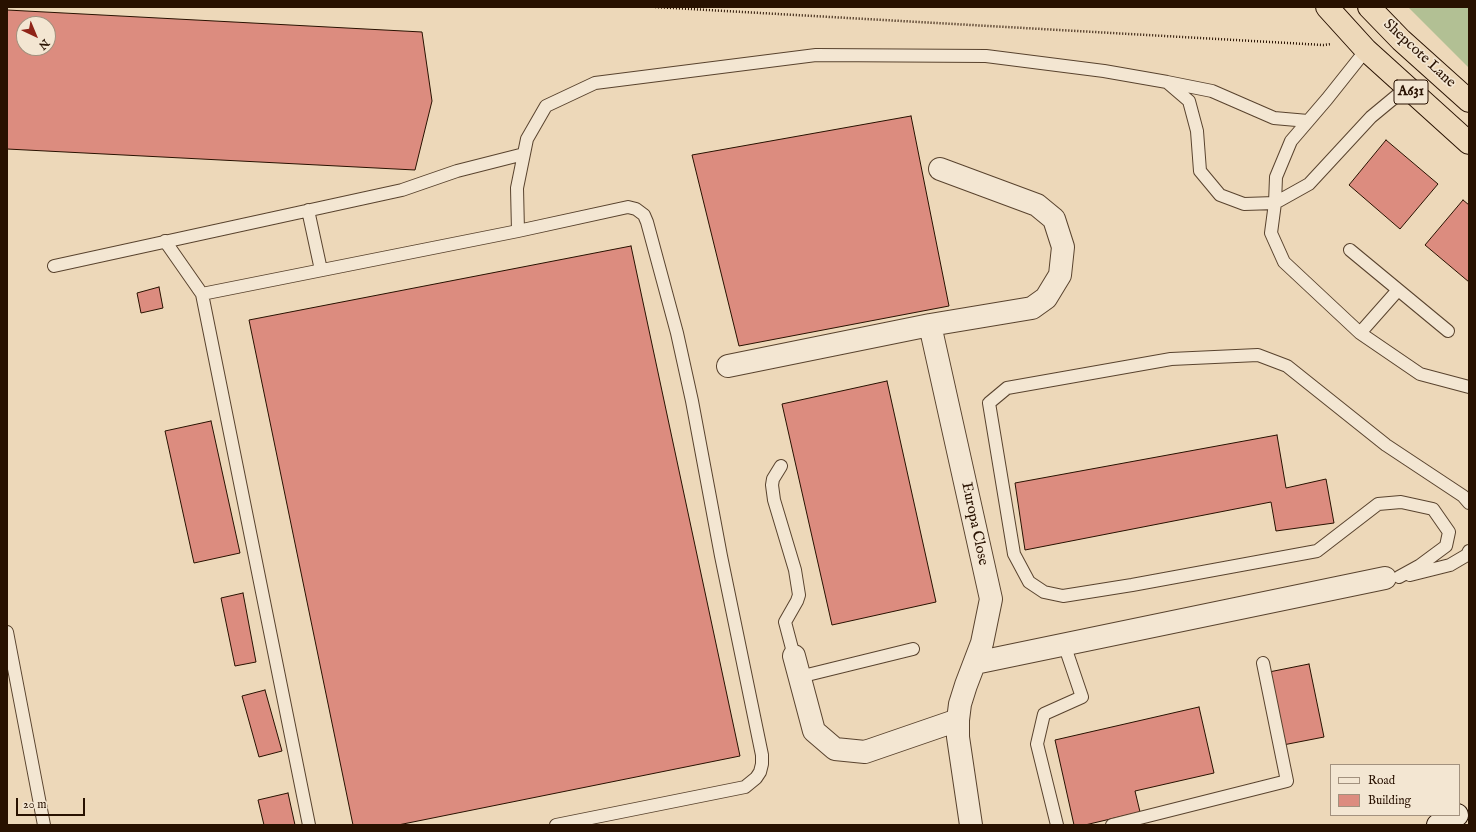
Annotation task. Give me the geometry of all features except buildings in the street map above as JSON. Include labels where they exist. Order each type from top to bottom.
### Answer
[{"type":"highway","name":"A631","points":[[1327,7],[1360,45],[1406,88],[1469,143]]},
{"type":"highway","name":"Shepcote Lane","points":[[1370,7],[1402,40],[1469,101]]},
{"type":"highway","points":[[1360,45],[1402,40],[1411,66],[1406,88]]},
{"type":"street","points":[[728,366],[930,325],[1032,308],[1046,298],[1060,275],[1063,247],[1054,219],[1037,205],[940,169]]},
{"type":"street","name":"Europa Close","points":[[930,325],[991,599],[984,638],[966,685],[960,704],[958,720],[958,737],[972,825]]},
{"type":"street","points":[[975,663],[1392,578]]},
{"type":"street","points":[[794,656],[814,731],[835,749],[865,752],[958,720]]},
{"type":"street","points":[[1438,825],[1454,816]]},
{"type":"lane","points":[[1360,45],[1308,121],[1291,141],[1276,177],[1275,203],[1271,233],[1284,262],[1360,334],[1420,374],[1469,387]]},
{"type":"lane","points":[[518,231],[517,188],[527,139],[546,106],[595,83],[816,55],[986,56],[1104,71],[1212,91],[1274,118],[1308,121]]},
{"type":"lane","points":[[1167,82],[1188,101],[1198,131],[1200,171],[1220,195],[1244,204],[1275,203],[1309,184],[1371,118],[1406,88]]},
{"type":"lane","points":[[54,266],[402,190],[457,171],[524,154]]},
{"type":"lane","points":[[202,294],[518,231],[628,207],[636,209],[642,213],[647,222],[677,333],[762,755],[762,764],[760,772],[752,782],[745,787],[556,825]]},
{"type":"lane","points":[[308,210],[321,270]]},
{"type":"lane","points":[[165,242],[202,294],[309,825]]},
{"type":"lane","points":[[1350,250],[1448,331]]},
{"type":"lane","points":[[1360,334],[1398,290]]},
{"type":"lane","points":[[1392,578],[1419,566],[1446,546],[1449,532],[1433,509],[1401,502],[1378,504],[1317,551],[1263,562],[1071,595],[1063,596],[1044,592],[1029,582],[1014,554],[989,403],[1007,388],[1171,359],[1258,355],[1287,366],[1386,445],[1463,496],[1469,502]]},
{"type":"lane","points":[[781,466],[773,479],[772,485],[774,500],[794,570],[799,595],[785,622],[794,656]]},
{"type":"lane","points":[[1392,578],[1450,565],[1467,555],[1469,551]]},
{"type":"lane","points":[[7,632],[44,825]]},
{"type":"lane","points":[[1057,825],[1037,744],[1044,714],[1082,697],[1064,644]]},
{"type":"lane","points":[[799,677],[913,649]]},
{"type":"lane","points":[[1112,825],[1287,781],[1263,663]]},
{"type":"path","points":[[654,7],[1323,45],[1360,45]]},
{"type":"green space","points":[[1408,7],[1469,7],[1469,68]]}]
